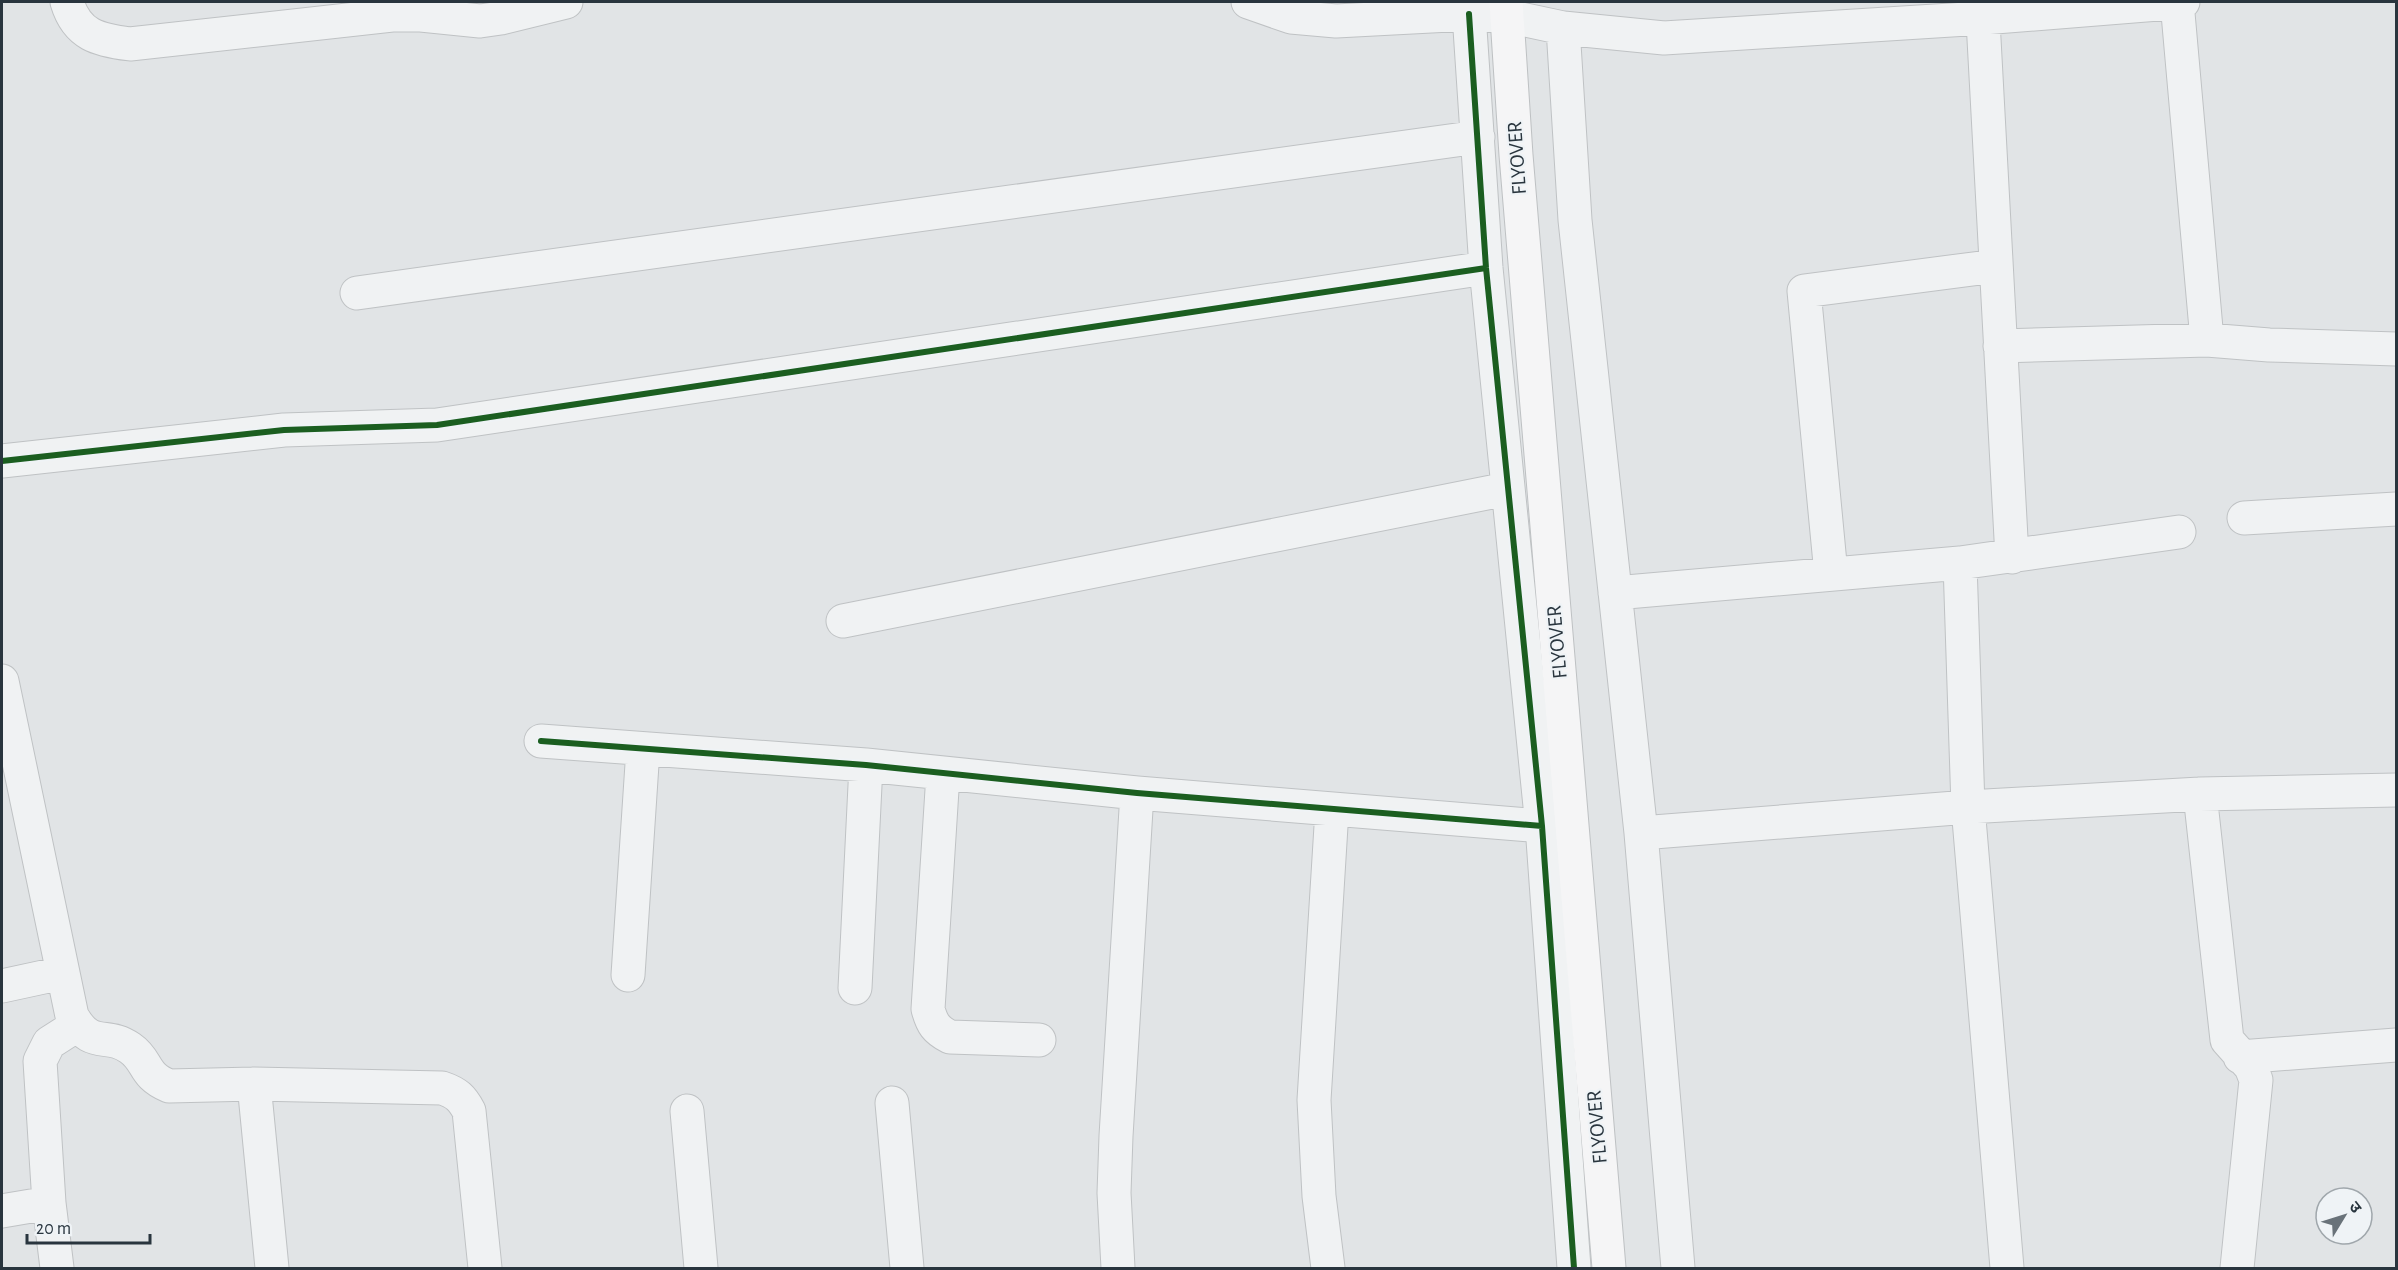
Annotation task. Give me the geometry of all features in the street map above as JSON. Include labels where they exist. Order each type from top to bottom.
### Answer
[{"type":"main road","name":"FLYOVER","points":[[1507,9],[1516,155],[1609,1269]]},
{"type":"street","points":[[67,2],[70,13],[80,28],[102,41],[130,44],[392,15],[421,15],[480,21],[566,2]]},
{"type":"street","points":[[1248,2],[1291,17],[1336,21],[1468,14],[1507,9],[1563,28],[1664,38],[1982,10],[2183,2]]},
{"type":"street","points":[[2176,2],[2207,340]]},
{"type":"street","points":[[1982,10],[2012,557]]},
{"type":"street","points":[[1468,14],[1486,268],[1542,826],[1574,1269]]},
{"type":"street","points":[[1563,28],[1575,220],[1641,833],[1678,1269]]},
{"type":"street","points":[[357,293],[1478,137]]},
{"type":"street","points":[[1832,574],[1804,291],[1996,266]]},
{"type":"street","points":[[2,461],[284,430],[437,425],[1486,268]]},
{"type":"street","points":[[2000,346],[2207,340],[2269,345],[2397,349]]},
{"type":"street","points":[[843,621],[1507,489]]},
{"type":"street","points":[[2244,518],[2397,509]]},
{"type":"street","points":[[1615,593],[1960,563],[2179,532]]},
{"type":"street","points":[[1960,563],[1968,807],[2007,1269]]},
{"type":"street","points":[[2,681],[62,973],[72,1016],[77,1025],[85,1034],[128,1046],[139,1054],[149,1074],[169,1086],[254,1084],[442,1088],[456,1092],[469,1111],[485,1269]]},
{"type":"street","points":[[541,741],[866,765],[1137,793],[1542,826]]},
{"type":"street","points":[[628,975],[643,749]]},
{"type":"street","points":[[855,988],[866,765]]},
{"type":"street","points":[[943,774],[928,1009],[931,1023],[939,1032],[950,1036],[1039,1040]]},
{"type":"street","points":[[1641,833],[1968,807],[2200,794],[2397,790]]},
{"type":"street","points":[[1118,1269],[1114,1193],[1116,1136],[1137,793]]},
{"type":"street","points":[[2200,794],[2227,1040],[2240,1057],[2251,1066],[2256,1080],[2237,1269]]},
{"type":"street","points":[[1328,1269],[1319,1196],[1314,1100],[1332,810]]},
{"type":"street","points":[[2,986],[62,973]]},
{"type":"street","points":[[57,1269],[49,1203],[40,1061],[49,1043],[77,1025]]},
{"type":"street","points":[[2240,1057],[2397,1045]]},
{"type":"street","points":[[254,1084],[272,1269]]},
{"type":"street","points":[[892,1103],[907,1269]]},
{"type":"street","points":[[687,1111],[701,1269]]},
{"type":"street","points":[[2,1211],[49,1203]]},
{"type":"cycle path","points":[[1469,14],[1486,268],[1542,826],[1574,1268]]},
{"type":"cycle path","points":[[2,461],[284,430],[437,425],[1486,268]]},
{"type":"cycle path","points":[[541,741],[866,765],[1137,793],[1542,826]]}]
